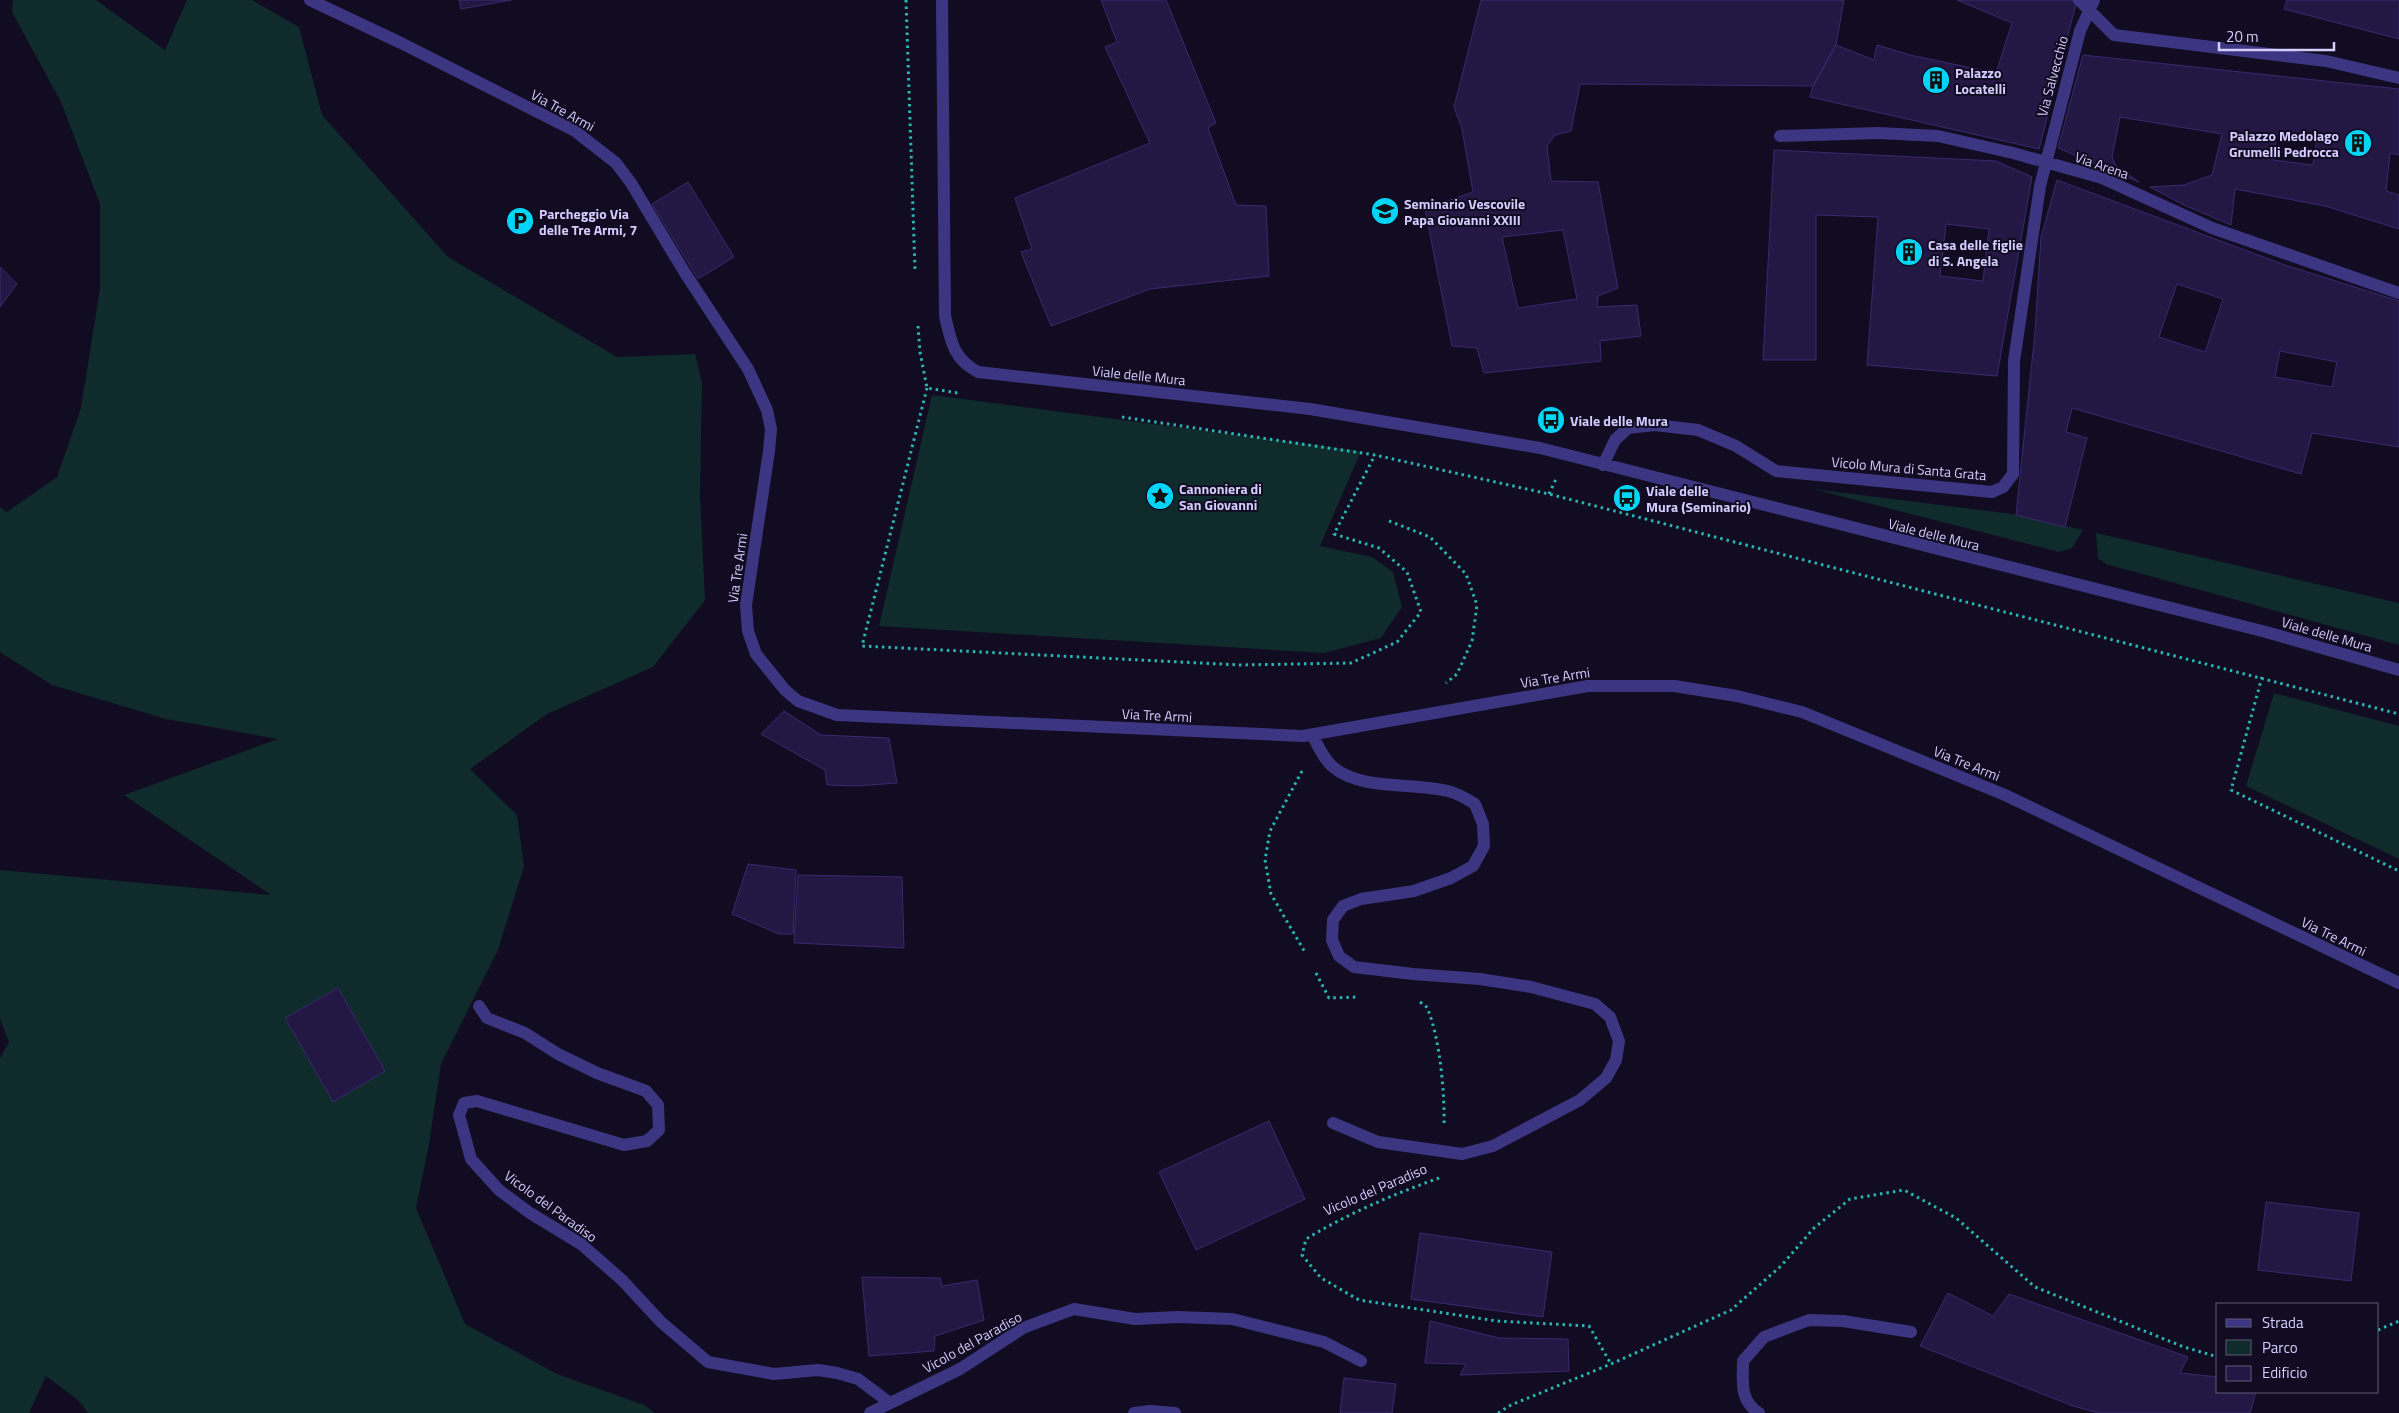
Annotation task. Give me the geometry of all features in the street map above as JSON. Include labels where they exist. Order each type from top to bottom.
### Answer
[{"type":"street","name":"Via Tre Armi","points":[[310,0],[401,43],[575,132],[616,163],[631,183],[685,273],[748,369],[767,410],[771,429],[770,451],[746,605],[748,631],[756,654],[768,672],[798,701],[836,715],[1308,736],[1588,686],[1674,686],[1738,696],[1802,712],[2005,795],[2399,984]]},
{"type":"street","name":"Viale delle Mura","points":[[942,0],[945,316],[953,346],[959,358],[978,372],[1310,409],[1540,448],[1603,466],[2266,632],[2399,670]]},
{"type":"street","points":[[2079,0],[2092,6],[2114,35],[2326,61],[2399,78]]},
{"type":"street","name":"Via Salvecchio","points":[[2046,162],[2080,32],[2092,6]]},
{"type":"street","name":"Via Arena","points":[[1780,136],[1878,133],[1938,136],[2013,153],[2102,178],[2212,228],[2399,293]]},
{"type":"street","name":"Vicolo Mura di Santa Grata","points":[[1603,466],[1615,440],[1628,428],[1656,425],[1698,430],[1736,446],[1776,471],[1992,492],[2003,487],[2013,474],[2014,361],[2040,186],[2046,162]]},
{"type":"street","points":[[1308,736],[1331,766],[1343,774],[1365,783],[1412,785],[1449,791],[1476,804],[1483,824],[1484,846],[1473,866],[1451,878],[1414,891],[1360,900],[1343,906],[1333,920],[1332,940],[1339,956],[1354,967],[1480,979],[1531,987],[1595,1004],[1610,1017],[1619,1041],[1616,1060],[1606,1078],[1580,1100],[1493,1146],[1462,1154],[1444,1152],[1378,1142],[1333,1122]]},
{"type":"street","name":"Vicolo del Paradiso","points":[[479,1006],[487,1018],[525,1033],[558,1054],[597,1073],[646,1091],[658,1105],[659,1130],[646,1141],[624,1145],[477,1101],[464,1102],[459,1115],[471,1159],[499,1190],[530,1213],[581,1244],[622,1280],[661,1322],[708,1362],[774,1374],[818,1370],[837,1373],[858,1380],[890,1403]]},
{"type":"street","name":"Vicolo del Paradiso","points":[[870,1413],[960,1369],[1023,1328],[1074,1309],[1135,1319],[1178,1317],[1232,1319],[1324,1342],[1361,1361]]},
{"type":"street","points":[[1759,1413],[1749,1407],[1742,1390],[1743,1361],[1764,1337],[1809,1320],[1843,1321],[1911,1332]]},
{"type":"street","points":[[1134,1413],[1150,1411],[1175,1413]]},
{"type":"path","points":[[927,388],[862,646],[1240,665],[1351,664],[1397,642],[1421,612],[1407,572],[1379,548],[1334,534],[1375,455]]},
{"type":"path","points":[[1389,521],[1430,537],[1466,574],[1477,605],[1472,641],[1457,674],[1443,685]]},
{"type":"path","points":[[2262,677],[2232,790],[2399,871]]},
{"type":"path","points":[[1308,736],[1308,760],[1270,831],[1265,860],[1271,894],[1309,958]]},
{"type":"path","points":[[1313,966],[1329,998],[1366,996]]},
{"type":"path","name":"Vicolo del Paradiso","points":[[1416,999],[1428,1008],[1445,1100],[1443,1177],[1414,1187],[1325,1227],[1306,1239],[1302,1255],[1321,1278],[1359,1300],[1497,1321],[1589,1326],[1611,1364]]},
{"type":"path","points":[[2379,1330],[2399,1321]]},
{"type":"green space","points":[[13,0],[96,0],[165,50],[187,0],[252,0],[299,27],[322,115],[448,257],[617,357],[695,354],[702,383],[700,494],[705,600],[653,667],[547,714],[470,769],[517,815],[524,866],[498,950],[441,1064],[429,1144],[416,1208],[465,1324],[557,1374],[644,1405],[655,1413],[88,1413],[78,1400],[46,1376],[29,1413],[0,1413],[0,1058],[9,1042],[0,1019],[0,870],[271,895],[124,795],[278,739],[166,719],[52,685],[0,652],[0,507],[7,512],[57,477],[81,408],[100,289],[100,204],[61,102],[12,12]]},
{"type":"green space","points":[[932,395],[1361,451],[1320,546],[1372,557],[1393,572],[1402,607],[1381,638],[1324,653],[879,626]]},
{"type":"green space","points":[[1813,489],[2012,514],[2083,530],[2072,548],[2059,552]]},
{"type":"green space","points":[[2096,533],[2399,603],[2399,645],[2106,564],[2098,558]]},
{"type":"green space","points":[[2274,693],[2399,726],[2399,859],[2246,786]]},
{"type":"building","points":[[459,0],[511,0],[461,9]]},
{"type":"building","points":[[1101,0],[1166,0],[1216,123],[1208,128],[1236,205],[1266,206],[1269,276],[1150,289],[1051,326],[1021,252],[1032,249],[1015,198],[1150,143],[1105,47],[1117,42]]},
{"type":"building","points":[[1481,0],[1844,0],[1836,45],[1813,86],[1580,84],[1571,131],[1555,135],[1547,146],[1551,181],[1598,182],[1618,288],[1598,296],[1597,307],[1637,305],[1641,336],[1600,341],[1601,361],[1484,373],[1477,348],[1452,346],[1425,209],[1473,192],[1462,129],[1454,107]],"holes":[[[1563,230],[1577,299],[1518,308],[1502,237]]]},
{"type":"building","name":"Palazzo Locatelli","points":[[1957,0],[2072,0],[2076,4],[2039,149],[1810,97],[1813,86],[1836,45],[1874,60],[1877,45],[1910,55],[1996,73],[2012,23]]},
{"type":"building","points":[[2287,0],[2399,0],[2399,39],[2284,9]]},
{"type":"building","name":"Palazzo Medolago Grumelli Pedrocca","points":[[2083,55],[2399,89],[2399,155],[2390,153],[2386,191],[2399,195],[2399,229],[2325,206],[2235,189],[2231,225],[2184,205],[2150,187],[2184,185],[2212,175],[2222,134],[2120,117],[2112,157],[2116,166],[2139,182],[2058,148]],"holes":[[[2277,133],[2317,138],[2313,165],[2273,160]]]},
{"type":"building","name":"Casa delle figlie di S. Angela","points":[[1774,150],[1996,161],[2032,177],[1997,376],[1867,365],[1878,217],[1816,215],[1816,360],[1763,360]],"holes":[[[1946,224],[1989,229],[1983,281],[1940,276]]]},
{"type":"building","points":[[2057,180],[2285,265],[2399,301],[2399,447],[2312,433],[2301,474],[2072,408],[2066,432],[2087,438],[2065,527],[2016,515],[2035,332],[2041,237]],"holes":[[[2177,284],[2223,299],[2205,352],[2159,337]],[[2280,351],[2337,362],[2332,387],[2275,377]]]},
{"type":"building","points":[[688,182],[734,257],[698,279],[652,204]]},
{"type":"building","points":[[0,267],[17,284],[0,307]]},
{"type":"building","points":[[784,711],[821,735],[889,738],[897,783],[856,786],[827,785],[825,770],[761,734]]},
{"type":"building","points":[[748,864],[796,870],[793,934],[779,934],[732,914]]},
{"type":"building","points":[[798,875],[902,877],[904,948],[794,943]]},
{"type":"building","points":[[338,988],[385,1071],[333,1102],[285,1018]]},
{"type":"building","points":[[1269,1121],[1305,1199],[1196,1250],[1159,1172]]},
{"type":"building","points":[[2266,1202],[2359,1213],[2351,1281],[2258,1270]]},
{"type":"building","points":[[1420,1233],[1552,1252],[1543,1317],[1411,1299]]},
{"type":"building","points":[[862,1277],[940,1278],[942,1286],[977,1280],[984,1320],[935,1336],[934,1351],[869,1356]]},
{"type":"building","points":[[1948,1293],[1993,1316],[2009,1294],[2188,1357],[2180,1373],[2216,1377],[2216,1393],[2256,1393],[2250,1413],[2099,1413],[2073,1406],[1920,1346]]},
{"type":"building","points":[[1430,1321],[1499,1338],[1568,1339],[1569,1371],[1460,1375],[1466,1364],[1425,1363]]},
{"type":"building","points":[[1344,1378],[1396,1384],[1392,1413],[1340,1413]]},
{"type":"place","name":"Palazzo Locatelli","points":[[1936,80]]},
{"type":"place","name":"Palazzo Medolago Grumelli Pedrocca","points":[[2358,143]]},
{"type":"place","name":"Seminario Vescovile Papa Giovanni XXIII","points":[[1385,211]]},
{"type":"place","name":"Parcheggio Via delle Tre Armi, 7","points":[[520,221]]},
{"type":"place","name":"Casa delle figlie di S. Angela","points":[[1909,252]]},
{"type":"place","name":"Viale delle Mura","points":[[1551,420]]},
{"type":"place","name":"Cannoniera di San Giovanni","points":[[1160,496]]},
{"type":"place","name":"Viale delle Mura (Seminario)","points":[[1627,498]]}]
